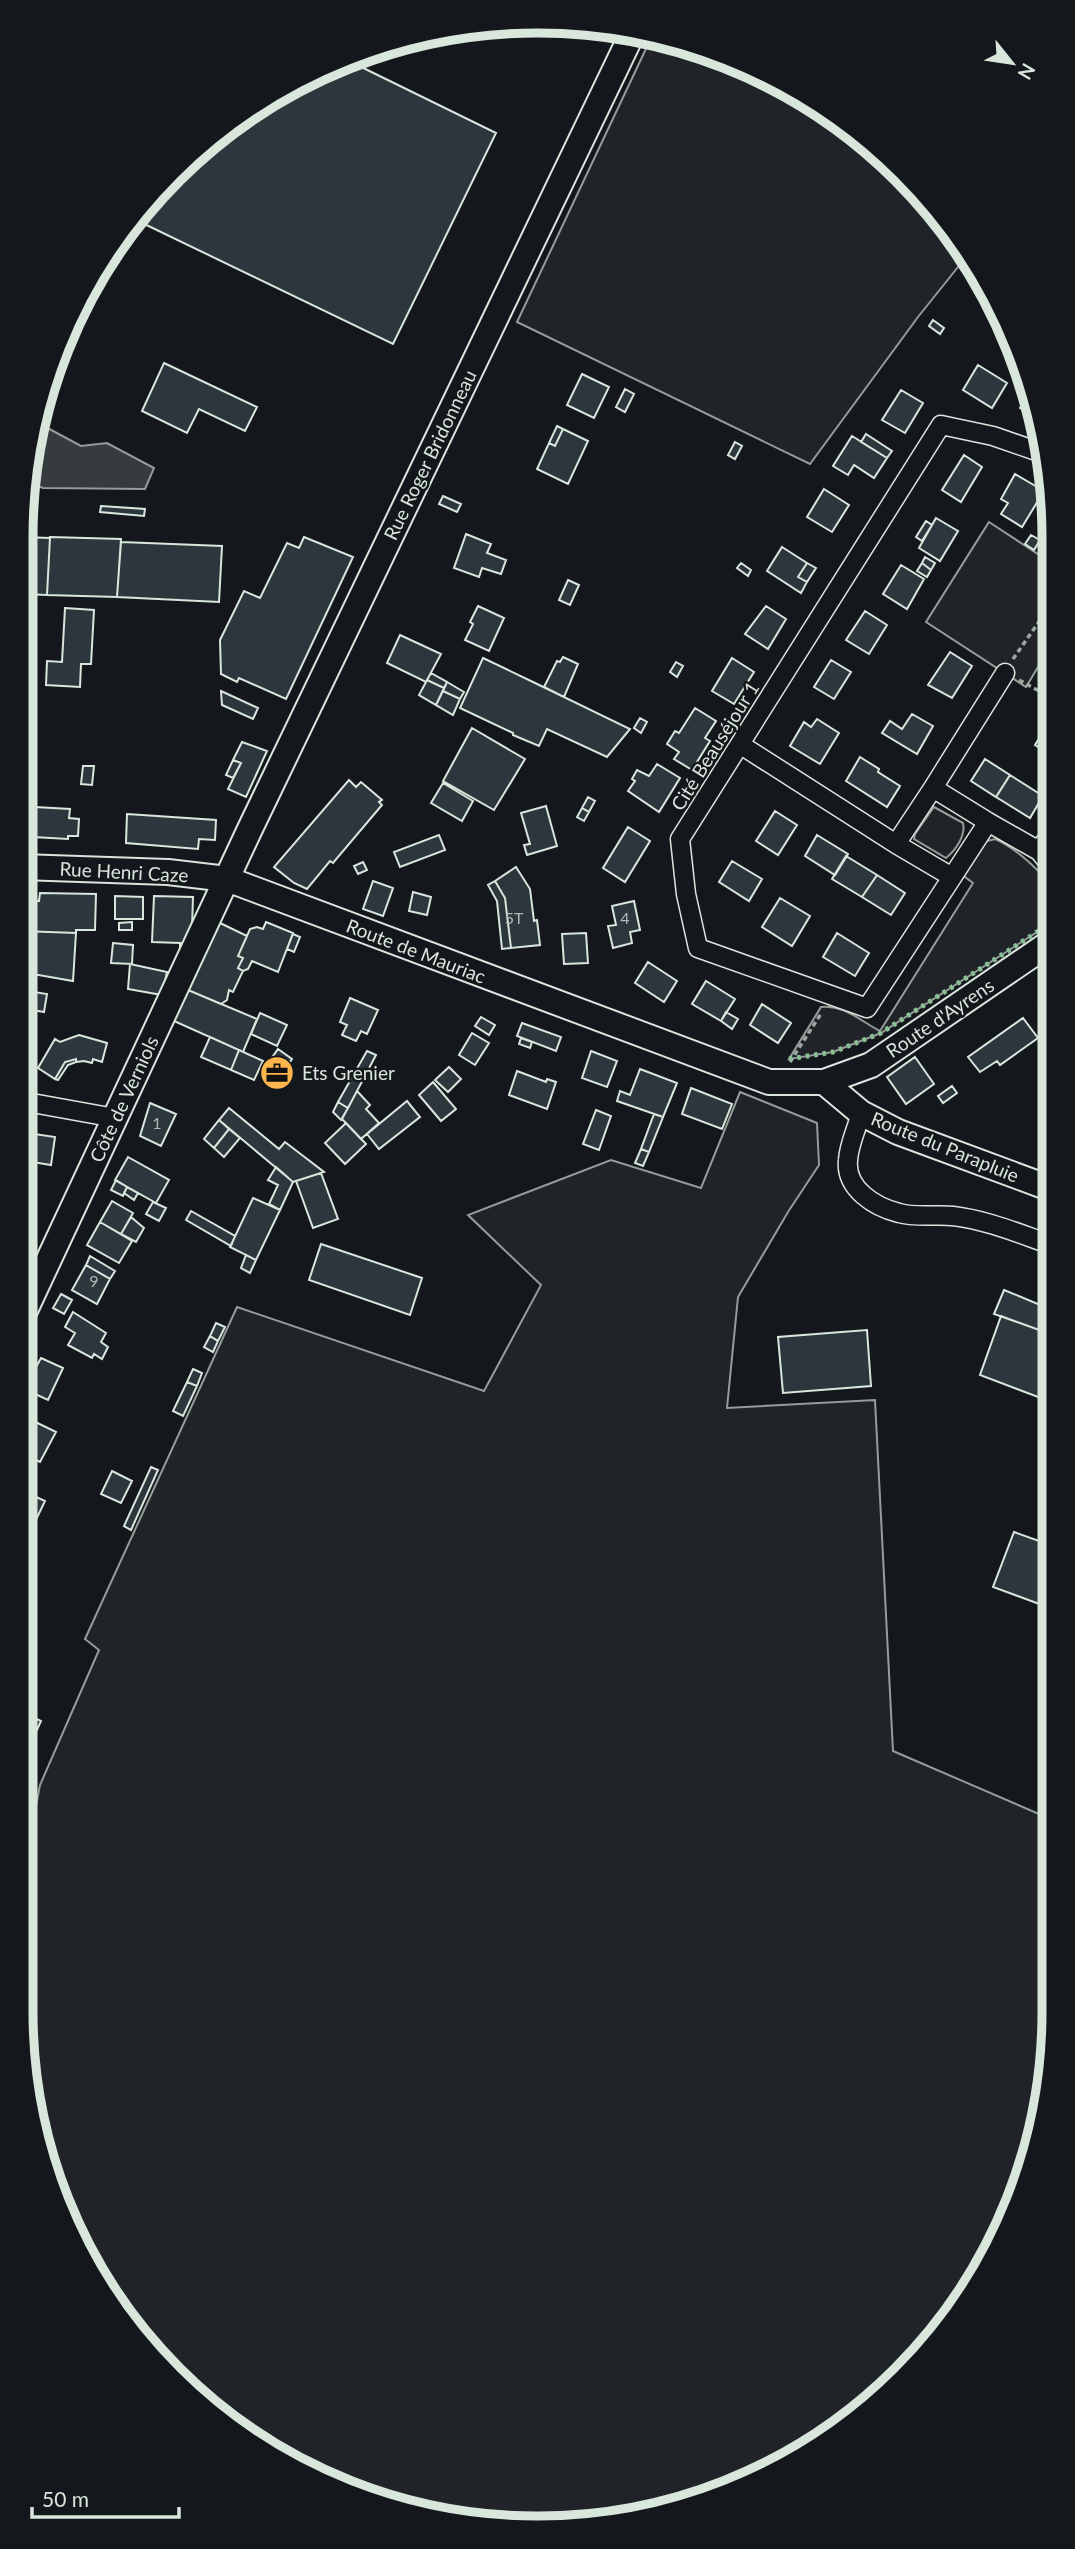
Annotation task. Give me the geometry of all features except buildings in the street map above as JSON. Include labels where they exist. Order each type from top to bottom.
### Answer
[{"type":"street","name":"Rue Roger Bridonneau","points":[[227,879],[628,42]]},
{"type":"street","name":"Cité Beauséjour 1","points":[[988,821],[867,1008],[698,948],[686,894],[680,839],[941,425],[993,436],[1034,450]]},
{"type":"street","points":[[896,844],[1005,673]]},
{"type":"street","points":[[741,745],[952,877]]},
{"type":"street","points":[[933,788],[1042,855]]},
{"type":"street","points":[[1039,851],[1042,846]]},
{"type":"street","name":"Rue Henri Caze","points":[[33,867],[168,872],[227,879]]},
{"type":"street","name":"Route de Mauriac","points":[[227,879],[769,1082],[779,1082]]},
{"type":"street","name":"Côte de Verniols","points":[[33,1286],[227,879]]},
{"type":"street","name":"Route d'Ayrens","points":[[824,1082],[870,1065],[1042,949]]},
{"type":"street","points":[[779,1082],[824,1082]]},
{"type":"street","name":"Route du Parapluie","points":[[824,1082],[861,1113],[898,1132],[1042,1185]]},
{"type":"street","points":[[33,1103],[115,1118]]},
{"type":"street","points":[[861,1113],[848,1162],[851,1181],[862,1195],[901,1214],[953,1216],[976,1220],[1042,1242]]},
{"type":"path","points":[[1042,618],[1005,673],[1042,694]]},
{"type":"path","points":[[779,1082],[832,996]]},
{"type":"shaded area","points":[[648,46],[700,60],[761,85],[818,118],[870,158],[894,181],[917,205],[961,263],[810,464],[517,322]]},
{"type":"shaded area","points":[[46,427],[81,446],[107,443],[154,468],[145,489],[43,488],[36,485]]},
{"type":"shaded area","points":[[989,522],[1042,557],[1042,660],[1026,687],[926,622]]},
{"type":"shaded area","points":[[934,807],[963,823],[959,842],[946,858],[914,839]]},
{"type":"shaded area","points":[[995,839],[1003,843],[1042,875],[1042,929],[881,1033],[833,1052],[789,1059],[821,1007],[845,1011],[880,1031],[973,883],[961,874],[983,842]]},
{"type":"shaded area","points":[[740,1092],[817,1123],[819,1165],[738,1297],[727,1408],[875,1400],[893,1751],[1042,1815],[1041,2044],[1032,2110],[1025,2142],[1003,2204],[990,2235],[957,2292],[917,2344],[894,2368],[870,2391],[818,2431],[761,2464],[730,2477],[668,2499],[636,2506],[570,2515],[538,2516],[505,2515],[439,2506],[407,2499],[345,2477],[314,2464],[257,2431],[205,2391],[158,2344],[118,2292],[101,2264],[85,2235],[60,2174],[50,2142],[38,2077],[33,2012],[33,1822],[40,1785],[99,1650],[85,1639],[237,1307],[484,1391],[541,1285],[468,1215],[611,1160],[701,1188]]},
{"type":"hedge","points":[[789,1059],[833,1052],[881,1033],[1042,929]]},
{"type":"place","name":"Ets Grenier","points":[[277,1073]]}]
